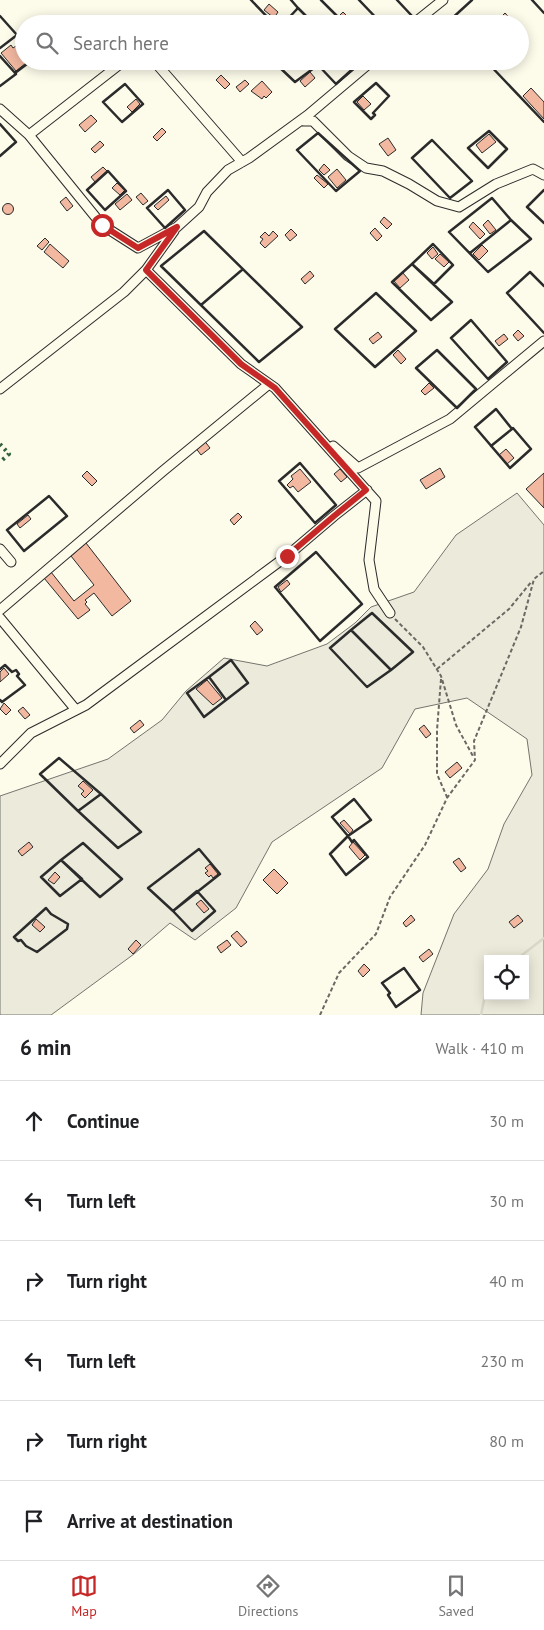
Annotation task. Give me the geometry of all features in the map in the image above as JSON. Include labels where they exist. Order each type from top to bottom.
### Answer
[{"type":"street","points":[[424,15],[443,0]]},
{"type":"street","points":[[29,135],[112,70]]},
{"type":"street","points":[[162,70],[242,162]]},
{"type":"street","points":[[0,389],[124,292],[146,270],[177,227],[199,207],[207,192],[228,170],[308,115],[361,70]]},
{"type":"street","points":[[0,109],[29,135],[102,225],[138,248],[177,227]]},
{"type":"street","points":[[304,121],[313,121],[348,156],[366,168],[383,171],[437,201],[460,207],[496,184],[533,169],[544,175]]},
{"type":"street","points":[[146,270],[241,364],[275,388],[376,501],[369,560],[374,589],[390,612]]},
{"type":"street","points":[[251,373],[358,468],[450,419],[544,342]]},
{"type":"street","points":[[0,610],[163,470],[268,384]]},
{"type":"street","points":[[0,764],[31,733],[86,705],[287,556],[366,490]]},
{"type":"street","points":[[0,549],[11,562]]},
{"type":"street","points":[[0,618],[76,710]]},
{"type":"path","points":[[437,669],[509,610],[534,579],[544,571]]},
{"type":"path","points":[[320,1015],[339,973],[376,934],[390,898],[425,845],[447,798],[475,760],[474,741],[521,627],[534,579]]},
{"type":"path","points":[[390,612],[399,624],[423,647],[437,669],[441,676],[456,725],[475,760]]},
{"type":"path","points":[[441,676],[437,730],[437,774],[447,798]]},
{"type":"shaded area","points":[[517,493],[544,525],[544,1015],[421,1015],[423,993],[454,914],[488,869],[504,824],[532,775],[527,739],[467,698],[415,709],[382,768],[272,842],[236,908],[195,940],[170,923],[134,954],[51,1015],[0,1015],[0,796],[108,759],[162,720],[186,691],[224,658],[267,666],[327,644],[355,623],[371,607],[414,592],[456,535]]},
{"type":"building","points":[[269,4],[278,12],[276,15],[270,15],[264,10]]},
{"type":"building","points":[[11,45],[13,48],[15,47],[15,70],[1,53]]},
{"type":"building","points":[[310,72],[315,78],[305,87],[300,81]]},
{"type":"building","points":[[221,75],[230,84],[225,89],[216,80]]},
{"type":"building","points":[[245,80],[249,84],[240,92],[236,87]]},
{"type":"building","points":[[262,81],[272,92],[262,99],[251,91]]},
{"type":"building","points":[[531,88],[544,102],[544,119],[523,96]]},
{"type":"building","points":[[363,96],[371,104],[364,110],[357,102]]},
{"type":"building","points":[[136,99],[140,104],[132,112],[127,107]]},
{"type":"building","points":[[91,115],[97,121],[85,132],[79,125]]},
{"type":"building","points":[[162,128],[166,132],[157,141],[153,137]]},
{"type":"building","points":[[489,134],[496,142],[482,153],[476,145]]},
{"type":"building","points":[[388,138],[396,150],[388,156],[379,144]]},
{"type":"building","points":[[100,141],[104,145],[95,153],[91,149]]},
{"type":"building","points":[[324,164],[330,170],[324,175],[319,170]]},
{"type":"building","points":[[103,167],[107,171],[95,182],[91,177]]},
{"type":"building","points":[[337,169],[346,180],[337,188],[328,177]]},
{"type":"building","points":[[317,175],[328,184],[324,188],[314,178]]},
{"type":"building","points":[[117,183],[125,190],[120,195],[112,188]]},
{"type":"building","points":[[141,193],[148,201],[143,205],[136,197]]},
{"type":"building","points":[[127,194],[132,200],[120,210],[115,204]]},
{"type":"building","points":[[166,196],[169,200],[158,210],[154,206]]},
{"type":"building","points":[[66,197],[73,206],[67,211],[60,202]]},
{"type":"building","points":[[8,203],[14,209],[8,215],[2,209]]},
{"type":"building","points":[[384,217],[392,224],[387,229],[380,222]]},
{"type":"building","points":[[488,220],[496,230],[490,234],[483,225]]},
{"type":"building","points":[[473,222],[485,234],[480,239],[469,227]]},
{"type":"building","points":[[375,228],[382,236],[377,241],[370,233]]},
{"type":"building","points":[[291,229],[297,235],[290,241],[285,235]]},
{"type":"building","points":[[273,231],[278,236],[265,248],[260,243],[263,239],[260,237],[265,232],[269,236]]},
{"type":"building","points":[[45,238],[49,242],[42,250],[37,246]]},
{"type":"building","points":[[50,244],[69,261],[63,268],[44,252]]},
{"type":"building","points":[[482,245],[488,251],[479,260],[473,254]]},
{"type":"building","points":[[433,247],[438,254],[432,259],[427,253]]},
{"type":"building","points":[[440,254],[449,262],[444,267],[435,259]]},
{"type":"building","points":[[310,271],[314,276],[305,284],[301,279]]},
{"type":"building","points":[[403,273],[409,280],[400,288],[394,281]]},
{"type":"building","points":[[518,330],[524,336],[518,341],[513,335]]},
{"type":"building","points":[[378,332],[382,337],[373,344],[369,339]]},
{"type":"building","points":[[504,334],[508,339],[499,346],[495,341]]},
{"type":"building","points":[[398,350],[406,359],[401,364],[393,355]]},
{"type":"building","points":[[429,383],[434,388],[425,395],[421,391]]},
{"type":"building","points":[[203,439],[210,448],[201,455],[195,447]]},
{"type":"building","points":[[506,449],[514,458],[507,464],[499,455]]},
{"type":"building","points":[[440,468],[445,477],[426,489],[420,480]]},
{"type":"building","points":[[300,469],[311,482],[298,492],[293,486],[290,488],[287,485],[293,479],[291,476]]},
{"type":"building","points":[[340,469],[347,477],[341,482],[334,474]]},
{"type":"building","points":[[87,471],[97,481],[92,486],[82,476]]},
{"type":"building","points":[[544,473],[544,508],[526,489]]},
{"type":"building","points":[[238,513],[242,517],[234,525],[230,520]]},
{"type":"building","points":[[28,515],[31,519],[20,528],[17,524]]},
{"type":"building","points":[[86,543],[131,601],[112,616],[94,593],[85,600],[87,602],[85,604],[90,610],[78,619],[44,578],[51,572],[74,601],[94,585],[71,556]]},
{"type":"building","points":[[287,580],[290,584],[281,592],[278,587]]},
{"type":"building","points":[[255,621],[263,630],[257,635],[250,626]]},
{"type":"building","points":[[4,668],[9,674],[0,682],[0,672]]},
{"type":"building","points":[[207,680],[222,698],[213,705],[196,689]]},
{"type":"building","points":[[4,703],[11,710],[6,715],[0,709]]},
{"type":"building","points":[[23,707],[30,715],[25,719],[18,711]]},
{"type":"building","points":[[140,720],[144,725],[134,733],[130,728]]},
{"type":"building","points":[[424,725],[431,734],[426,738],[419,729]]},
{"type":"building","points":[[457,762],[462,768],[450,778],[445,772]]},
{"type":"building","points":[[83,781],[93,790],[85,798],[81,794],[84,791],[78,786]]},
{"type":"building","points":[[344,820],[353,830],[350,834],[340,823]]},
{"type":"building","points":[[29,842],[33,847],[22,856],[18,851]]},
{"type":"building","points":[[353,842],[365,855],[360,860],[349,847]]},
{"type":"building","points":[[459,858],[466,868],[461,872],[453,862]]},
{"type":"building","points":[[210,864],[218,874],[213,878],[205,873],[208,871],[205,868]]},
{"type":"building","points":[[274,869],[288,883],[277,894],[263,880]]},
{"type":"building","points":[[55,872],[60,877],[54,884],[48,880]]},
{"type":"building","points":[[201,900],[209,909],[204,913],[196,904]]},
{"type":"building","points":[[411,915],[415,920],[406,927],[403,923]]},
{"type":"building","points":[[518,915],[523,921],[514,928],[509,922]]},
{"type":"building","points":[[36,919],[45,927],[40,932],[32,925]]},
{"type":"building","points":[[237,931],[247,942],[241,947],[231,936]]},
{"type":"building","points":[[136,940],[141,945],[133,954],[128,949]]},
{"type":"building","points":[[227,940],[231,945],[221,953],[217,947]]},
{"type":"building","points":[[429,949],[433,954],[423,962],[419,957]]},
{"type":"building","points":[[364,964],[370,970],[363,977],[358,971]]},
{"type":"waterway","points":[[522,955],[544,938]]},
{"type":"waterway","points":[[481,1015],[484,1000]]},
{"type":"hedge","points":[[0,444],[9,454],[0,462]]},
{"type":"wall","points":[[251,0],[265,15]]},
{"type":"wall","points":[[291,0],[297,9]]},
{"type":"wall","points":[[321,0],[336,15]]},
{"type":"wall","points":[[359,0],[373,15]]},
{"type":"wall","points":[[397,0],[411,15]]},
{"type":"wall","points":[[456,15],[472,0]]},
{"type":"wall","points":[[532,0],[544,13]]},
{"type":"wall","points":[[291,15],[298,8],[305,15]]},
{"type":"wall","points":[[0,16],[15,33]]},
{"type":"wall","points":[[0,48],[15,37]]},
{"type":"wall","points":[[0,56],[16,74],[0,86]]},
{"type":"wall","points":[[15,73],[19,70]]},
{"type":"wall","points":[[282,70],[295,82],[311,70]]},
{"type":"wall","points":[[323,70],[336,84],[351,70]]},
{"type":"wall","points":[[495,70],[544,122]]},
{"type":"wall","points":[[376,83],[389,96],[373,113],[375,115],[371,119],[354,102],[376,83]]},
{"type":"wall","points":[[125,84],[143,104],[122,122],[103,102],[125,84]]},
{"type":"wall","points":[[0,124],[16,142],[0,156]]},
{"type":"wall","points":[[489,131],[507,149],[488,168],[468,148],[489,131]]},
{"type":"wall","points":[[318,133],[360,171],[336,191],[297,150],[318,133]]},
{"type":"wall","points":[[432,140],[472,181],[450,198],[412,158],[432,140]]},
{"type":"wall","points":[[108,171],[126,191],[105,210],[87,190],[108,171]]},
{"type":"wall","points":[[168,190],[185,210],[165,228],[147,208],[168,190]]},
{"type":"wall","points":[[544,190],[527,207],[544,223]]},
{"type":"wall","points":[[470,253],[511,220],[492,198],[449,232],[488,272],[531,239],[511,220],[470,253]]},
{"type":"wall","points":[[204,231],[302,327],[259,362],[161,266],[204,231]]},
{"type":"wall","points":[[433,244],[453,265],[434,284],[412,264],[433,244]]},
{"type":"wall","points":[[412,264],[452,302],[431,320],[392,282],[412,264]]},
{"type":"wall","points":[[201,305],[243,269]]},
{"type":"wall","points":[[544,286],[530,272],[507,293],[544,333]]},
{"type":"wall","points":[[376,293],[416,331],[375,367],[335,329],[376,293]]},
{"type":"wall","points":[[471,320],[507,362],[488,379],[451,338],[471,320]]},
{"type":"wall","points":[[437,350],[476,389],[457,408],[416,368],[437,350]]},
{"type":"wall","points":[[491,446],[512,429],[496,409],[475,427],[510,468],[531,449],[513,428],[512,429],[491,446]]},
{"type":"wall","points":[[300,463],[336,505],[315,523],[279,481],[300,463]]},
{"type":"wall","points":[[49,496],[67,516],[24,551],[7,530],[49,496]]},
{"type":"wall","points":[[316,552],[362,604],[320,641],[275,587],[316,552]]},
{"type":"wall","points":[[372,613],[413,652],[391,670],[351,630],[372,613]]},
{"type":"wall","points":[[351,630],[391,670],[367,687],[330,648],[351,630]]},
{"type":"wall","points":[[231,660],[248,683],[226,700],[209,677],[231,660]]},
{"type":"wall","points":[[0,669],[5,665],[12,672],[16,670],[19,674],[17,676],[25,685],[2,702],[0,700]]},
{"type":"wall","points":[[209,677],[226,700],[204,717],[187,693],[209,677]]},
{"type":"wall","points":[[59,758],[101,794],[78,811],[40,774],[59,758]]},
{"type":"wall","points":[[101,794],[141,832],[118,848],[78,811],[101,794]]},
{"type":"wall","points":[[354,799],[371,820],[348,836],[332,817],[354,799]]},
{"type":"wall","points":[[348,836],[352,842],[354,840],[368,857],[346,875],[330,854],[348,836]]},
{"type":"wall","points":[[83,843],[122,879],[100,897],[61,860],[83,843]]},
{"type":"wall","points":[[199,849],[220,874],[173,911],[148,888],[199,849]]},
{"type":"wall","points":[[61,860],[82,879],[60,896],[41,877],[61,860]]},
{"type":"wall","points":[[197,891],[215,911],[192,931],[173,911],[197,891]]},
{"type":"wall","points":[[46,908],[51,914],[68,924],[67,929],[37,952],[14,937],[46,908]]},
{"type":"wall","points":[[404,968],[420,990],[396,1007],[388,995],[390,993],[382,983],[404,968]]},
{"type":"route","points":[[102,225],[138,248],[177,227],[146,270],[241,364],[275,388],[366,490],[287,556]]}]
